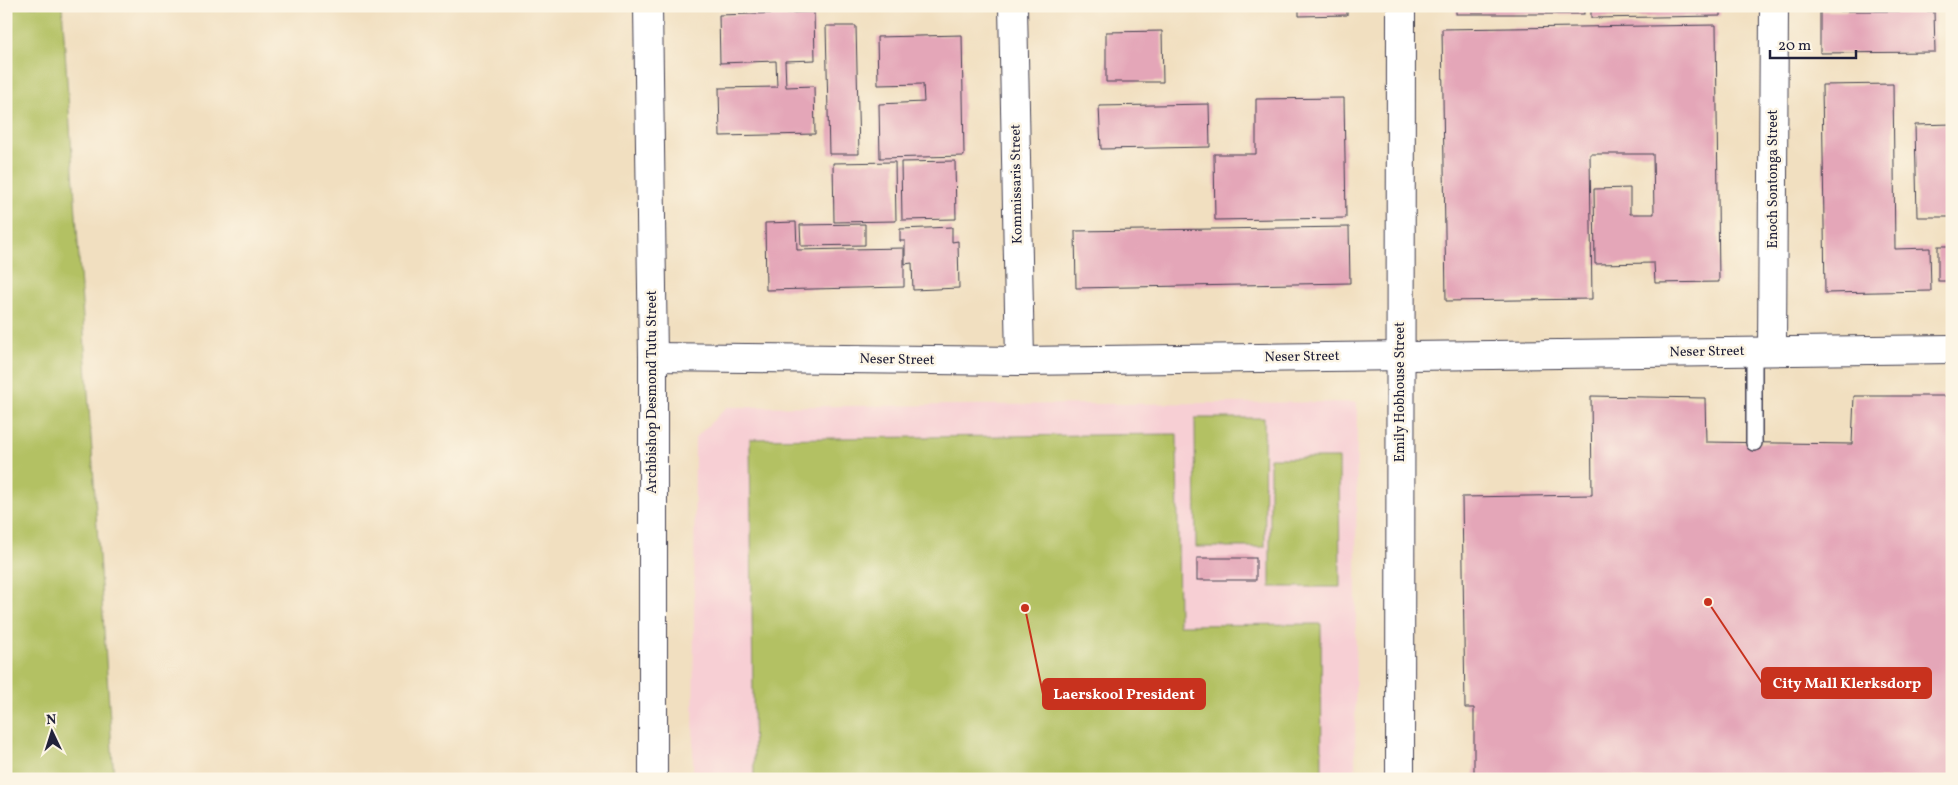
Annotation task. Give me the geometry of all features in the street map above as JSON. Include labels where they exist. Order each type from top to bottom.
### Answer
[{"type":"street","name":"Archbishop Desmond Tutu Street","points":[[648,6],[653,358],[653,779]]},
{"type":"street","name":"Kommissaris Street","points":[[1014,6],[1020,361]]},
{"type":"street","name":"Emily Hobhouse Street","points":[[1400,779],[1401,6]]},
{"type":"street","name":"Enoch Sontonga Street","points":[[1763,352],[1774,6]]},
{"type":"street","name":"Neser Street","points":[[653,358],[1020,361],[1952,349]]},
{"type":"lane","points":[[1754,442],[1763,352]]},
{"type":"shaded area","points":[[1357,402],[1355,779],[693,779],[695,438],[727,407]]},
{"type":"green space","points":[[6,6],[62,6],[114,779],[6,779]]},
{"type":"green space","points":[[1195,418],[1264,418],[1265,547],[1196,547]]},
{"type":"green space","points":[[1177,434],[1179,625],[1321,624],[1322,779],[754,779],[750,439]]},
{"type":"green space","points":[[1270,458],[1339,458],[1340,587],[1270,587]]},
{"type":"building","points":[[1299,6],[1347,6],[1347,15],[1299,16]]},
{"type":"building","points":[[1456,6],[1584,6],[1584,14],[1456,14]]},
{"type":"building","points":[[1591,6],[1720,6],[1720,16],[1591,18]]},
{"type":"building","points":[[1820,11],[1934,11],[1935,52],[1820,53]]},
{"type":"building","points":[[814,12],[815,60],[785,61],[786,87],[814,86],[815,134],[720,136],[719,88],[777,87],[776,61],[720,63],[719,15]]},
{"type":"building","points":[[1716,25],[1719,282],[1655,283],[1654,263],[1595,264],[1594,189],[1630,188],[1630,214],[1654,214],[1653,154],[1590,154],[1592,299],[1446,301],[1442,29]]},
{"type":"building","points":[[826,26],[856,26],[859,154],[829,154]]},
{"type":"building","points":[[1162,31],[1163,82],[1106,82],[1106,32]]},
{"type":"building","points":[[962,35],[964,156],[880,158],[879,104],[924,102],[923,84],[878,85],[877,37]]},
{"type":"building","points":[[1893,84],[1895,249],[1930,248],[1931,291],[1825,293],[1822,85]]},
{"type":"building","points":[[1344,98],[1346,218],[1215,220],[1214,154],[1256,154],[1256,99]]},
{"type":"building","points":[[1209,104],[1210,147],[1101,149],[1099,106]]},
{"type":"building","points":[[1952,124],[1952,217],[1917,217],[1915,125]]},
{"type":"building","points":[[955,161],[956,219],[902,220],[901,162]]},
{"type":"building","points":[[895,162],[896,221],[834,222],[833,163]]},
{"type":"building","points":[[796,222],[797,250],[904,248],[904,287],[766,290],[765,223]]},
{"type":"building","points":[[865,224],[865,245],[801,246],[800,225]]},
{"type":"building","points":[[952,227],[952,242],[958,241],[959,288],[913,290],[912,263],[905,264],[905,241],[900,241],[900,229]]},
{"type":"building","points":[[1349,227],[1350,283],[1076,288],[1075,231]]},
{"type":"building","points":[[1938,246],[1952,246],[1952,281],[1938,281]]},
{"type":"building","points":[[1591,396],[1705,398],[1706,442],[1852,444],[1854,396],[1952,396],[1952,779],[1474,779],[1474,708],[1465,708],[1462,497],[1592,495]]},
{"type":"building","points":[[1197,558],[1256,558],[1256,580],[1197,580]]},
{"type":"place","name":"City Mall Klerksdorp","points":[[1708,602]]},
{"type":"place","name":"Laerskool President","points":[[1025,608]]}]
